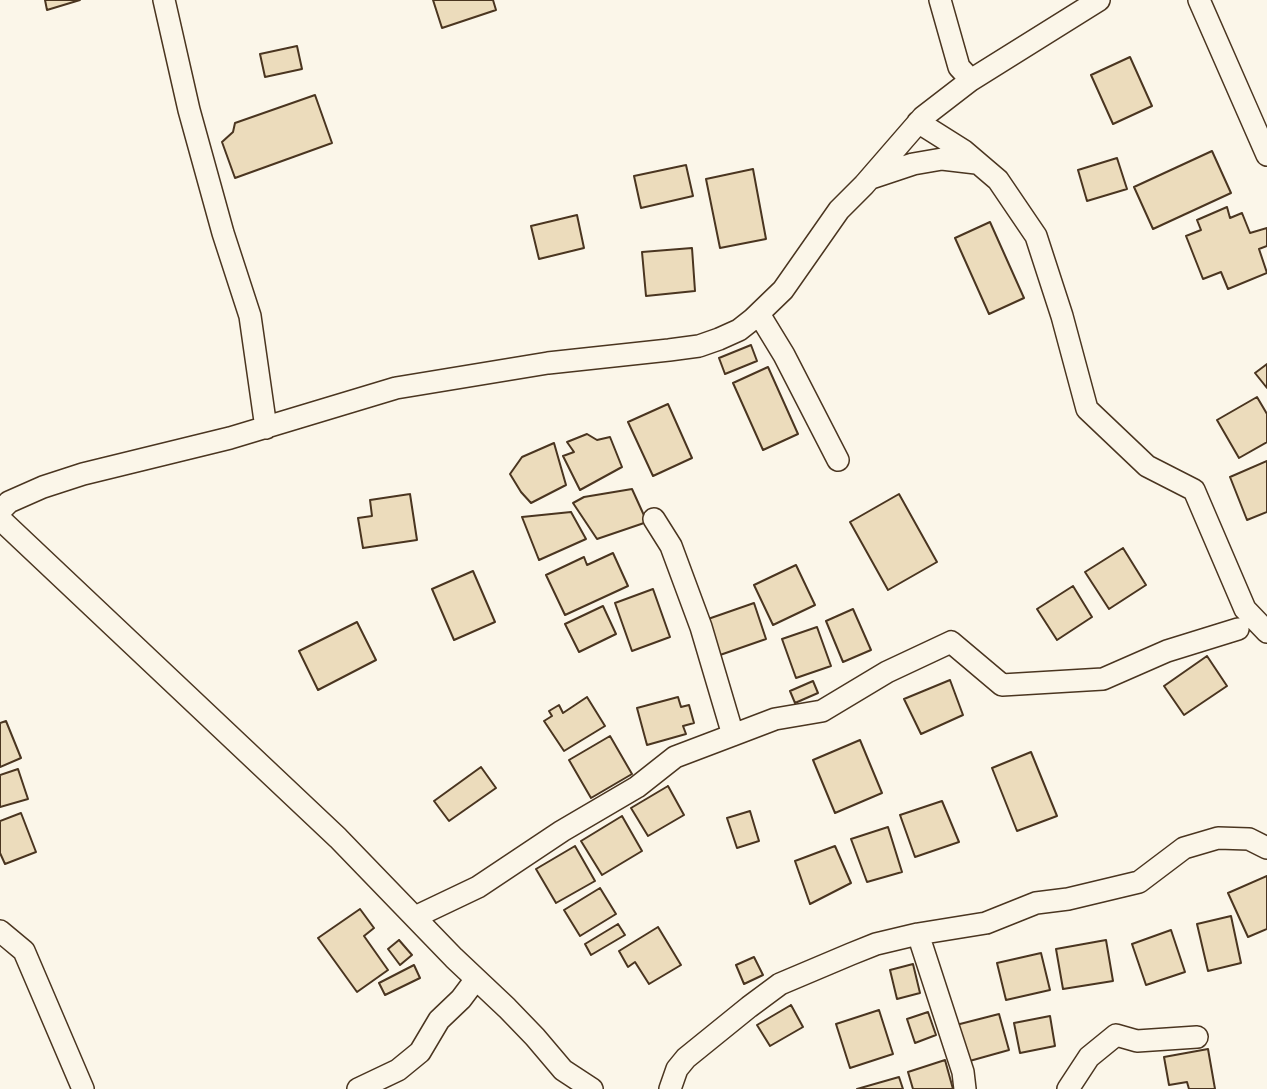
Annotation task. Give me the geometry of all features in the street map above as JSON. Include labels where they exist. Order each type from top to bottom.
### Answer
[{"type":"street","points":[[164,0],[195,135],[250,316],[266,428]]},
{"type":"street","points":[[940,0],[959,67],[971,80]]},
{"type":"street","points":[[592,1089],[563,1070],[536,1037],[2,504],[83,474],[266,428],[396,388],[548,363],[699,346],[738,330],[783,290],[839,209],[918,122],[971,80],[1100,0]]},
{"type":"street","points":[[1199,0],[1267,155]]},
{"type":"street","points":[[918,122],[964,151],[998,180],[1036,236],[1087,409],[1147,466],[1194,489],[1245,609],[1267,632]]},
{"type":"street","points":[[869,179],[913,164],[942,159],[978,163]]},
{"type":"street","points":[[759,314],[784,355],[838,460]]},
{"type":"street","points":[[654,519],[671,546],[701,627],[733,735]]},
{"type":"street","points":[[415,917],[478,887],[562,831],[637,787],[675,757],[775,719],[822,711],[887,673],[951,642],[1002,685],[1103,679],[1167,650],[1238,629]]},
{"type":"street","points":[[670,1089],[677,1069],[686,1058],[780,984],[876,944],[986,923],[1036,903],[1068,899],[1139,882],[1184,848],[1217,838],[1249,839],[1267,848]]},
{"type":"street","points":[[0,931],[24,951],[83,1089]]},
{"type":"street","points":[[918,934],[963,1072],[965,1089]]},
{"type":"street","points":[[358,1089],[398,1070],[420,1052],[439,1020],[477,979]]},
{"type":"street","points":[[1068,1089],[1089,1057],[1116,1035],[1137,1041],[1197,1037]]},
{"type":"building","points":[[45,0],[80,0],[47,10]]},
{"type":"building","points":[[433,0],[493,0],[496,10],[442,28]]},
{"type":"building","points":[[297,46],[302,69],[265,77],[260,54]]},
{"type":"building","points":[[1130,57],[1152,106],[1113,124],[1091,75]]},
{"type":"building","points":[[315,95],[332,143],[235,178],[222,142],[233,132],[235,123]]},
{"type":"building","points":[[1212,151],[1231,193],[1153,229],[1134,187]]},
{"type":"building","points":[[1117,158],[1127,189],[1087,201],[1078,170]]},
{"type":"building","points":[[686,165],[693,196],[641,208],[634,176]]},
{"type":"building","points":[[753,169],[766,239],[720,248],[706,179]]},
{"type":"building","points":[[1227,207],[1230,218],[1242,213],[1250,233],[1267,228],[1267,246],[1259,249],[1267,273],[1228,289],[1221,272],[1203,279],[1186,236],[1201,230],[1197,220]]},
{"type":"building","points":[[577,215],[584,248],[539,259],[531,226]]},
{"type":"building","points":[[990,222],[1024,298],[989,314],[955,238]]},
{"type":"building","points":[[692,248],[695,291],[646,296],[642,252]]},
{"type":"building","points":[[751,345],[757,361],[725,374],[719,358]]},
{"type":"building","points":[[1267,364],[1267,388],[1255,373]]},
{"type":"building","points":[[768,367],[798,434],[763,450],[733,383]]},
{"type":"building","points":[[1257,397],[1267,414],[1267,442],[1239,458],[1217,420]]},
{"type":"building","points":[[668,404],[692,458],[653,476],[628,422]]},
{"type":"building","points":[[587,434],[597,440],[610,437],[622,467],[580,490],[563,456],[574,452],[567,442]]},
{"type":"building","points":[[554,443],[566,485],[531,503],[510,474],[522,457]]},
{"type":"building","points":[[1267,461],[1267,512],[1247,520],[1230,477]]},
{"type":"building","points":[[632,489],[647,522],[597,539],[573,503],[584,497]]},
{"type":"building","points":[[410,494],[417,540],[363,548],[358,518],[372,516],[370,500]]},
{"type":"building","points":[[899,494],[937,562],[888,590],[850,522]]},
{"type":"building","points":[[571,512],[586,539],[539,560],[522,517]]},
{"type":"building","points":[[1123,548],[1146,585],[1109,609],[1085,572]]},
{"type":"building","points":[[613,553],[628,586],[565,615],[546,575],[584,557],[587,565]]},
{"type":"building","points":[[796,565],[815,605],[773,625],[754,585]]},
{"type":"building","points":[[473,571],[495,622],[454,640],[432,589]]},
{"type":"building","points":[[1073,586],[1092,617],[1057,640],[1037,609]]},
{"type":"building","points":[[653,589],[670,637],[632,651],[615,603]]},
{"type":"building","points":[[754,603],[766,639],[720,655],[708,619]]},
{"type":"building","points":[[603,606],[616,634],[579,652],[565,624]]},
{"type":"building","points":[[853,609],[871,650],[843,662],[826,621]]},
{"type":"building","points":[[357,622],[376,660],[318,690],[299,651]]},
{"type":"building","points":[[817,627],[831,666],[796,678],[782,639]]},
{"type":"building","points":[[1207,656],[1227,686],[1184,715],[1164,686]]},
{"type":"building","points":[[950,680],[963,715],[921,734],[904,699]]},
{"type":"building","points":[[813,681],[818,693],[795,703],[790,691]]},
{"type":"building","points":[[587,697],[605,726],[564,751],[544,721],[552,716],[549,711],[559,705],[563,713]]},
{"type":"building","points":[[678,697],[681,707],[689,705],[694,723],[683,726],[686,734],[647,745],[637,708]]},
{"type":"building","points":[[6,721],[21,758],[0,767],[0,723]]},
{"type":"building","points":[[610,736],[632,774],[591,798],[569,760]]},
{"type":"building","points":[[860,740],[882,793],[835,813],[813,760]]},
{"type":"building","points":[[1031,752],[1057,816],[1017,831],[992,768]]},
{"type":"building","points":[[481,767],[496,788],[449,821],[434,801]]},
{"type":"building","points":[[18,769],[28,799],[0,807],[0,775]]},
{"type":"building","points":[[668,786],[684,815],[648,836],[631,808]]},
{"type":"building","points":[[942,801],[959,842],[915,857],[900,815]]},
{"type":"building","points":[[750,811],[759,841],[737,848],[727,818]]},
{"type":"building","points":[[21,813],[36,852],[5,864],[0,853],[0,821]]},
{"type":"building","points":[[622,816],[642,851],[602,875],[581,841]]},
{"type":"building","points":[[888,827],[902,872],[867,882],[851,839]]},
{"type":"building","points":[[575,846],[595,881],[556,903],[536,869]]},
{"type":"building","points":[[835,846],[851,883],[810,904],[795,861]]},
{"type":"building","points":[[1267,876],[1267,929],[1248,937],[1228,893]]},
{"type":"building","points":[[600,888],[616,914],[580,936],[564,910]]},
{"type":"building","points":[[360,909],[374,928],[364,936],[388,970],[357,992],[318,938]]},
{"type":"building","points":[[1231,916],[1241,963],[1208,971],[1197,924]]},
{"type":"building","points":[[618,924],[625,935],[591,955],[585,944]]},
{"type":"building","points":[[658,927],[681,965],[649,984],[635,962],[628,967],[619,951]]},
{"type":"building","points":[[1171,930],[1185,972],[1146,985],[1132,944]]},
{"type":"building","points":[[399,940],[412,955],[400,965],[388,949]]},
{"type":"building","points":[[1106,940],[1113,981],[1063,989],[1056,949]]},
{"type":"building","points":[[1041,953],[1050,990],[1006,1000],[997,963]]},
{"type":"building","points":[[754,957],[763,975],[744,984],[736,965]]},
{"type":"building","points":[[913,964],[920,993],[897,999],[890,970]]},
{"type":"building","points":[[414,965],[420,978],[385,995],[379,983]]},
{"type":"building","points":[[791,1005],[803,1027],[770,1046],[757,1025]]},
{"type":"building","points":[[879,1010],[893,1054],[850,1068],[836,1024]]},
{"type":"building","points":[[928,1012],[936,1035],[915,1043],[907,1019]]},
{"type":"building","points":[[999,1014],[1009,1050],[966,1062],[956,1025]]},
{"type":"building","points":[[1050,1016],[1055,1046],[1020,1053],[1014,1023]]},
{"type":"building","points":[[1208,1049],[1215,1089],[1189,1089],[1187,1082],[1169,1085],[1164,1057]]},
{"type":"building","points":[[945,1060],[953,1089],[913,1089],[908,1072]]},
{"type":"building","points":[[899,1077],[903,1089],[857,1089]]}]
